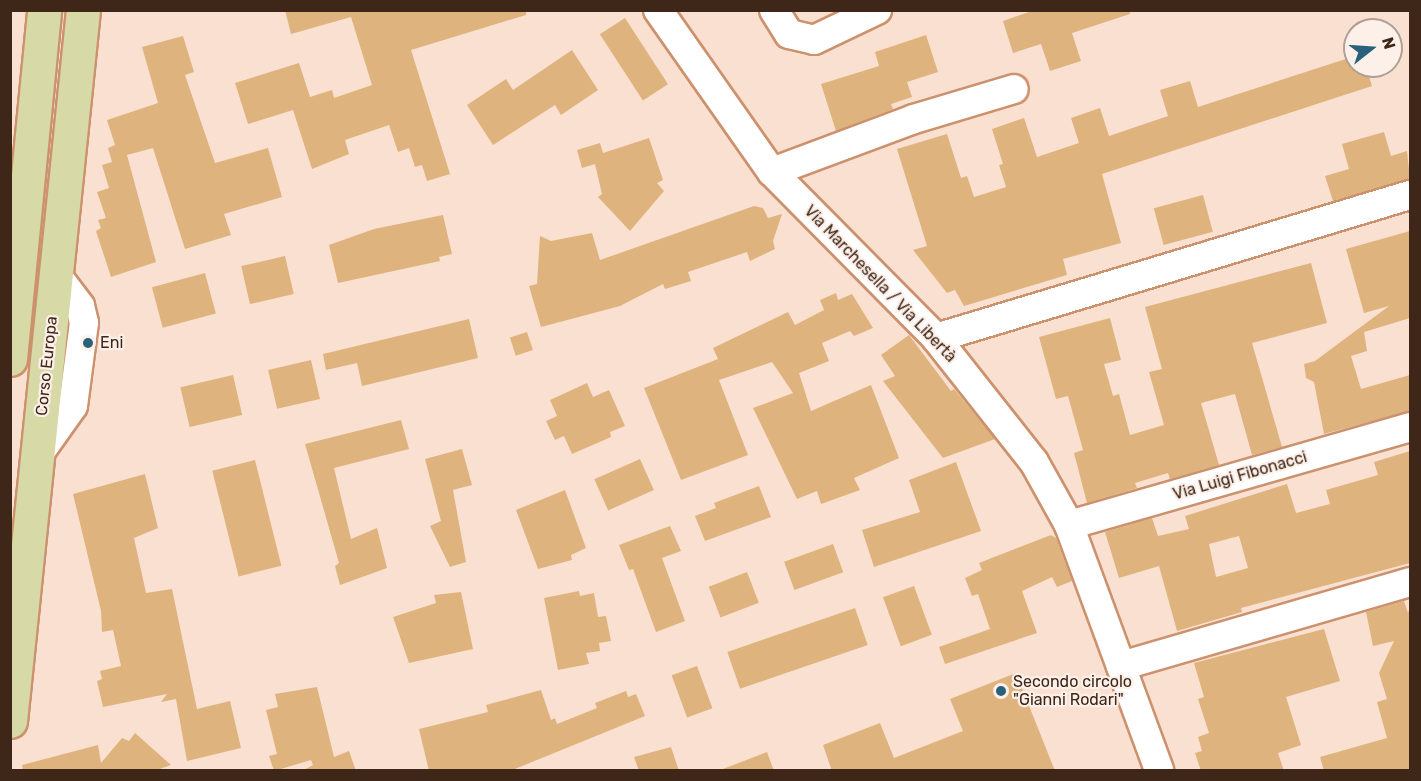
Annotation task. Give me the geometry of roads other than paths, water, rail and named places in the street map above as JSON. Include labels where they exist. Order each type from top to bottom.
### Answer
[{"type":"main road","points":[[10,359],[44,10]]},
{"type":"main road","name":"Corso Europa","points":[[10,721],[83,10]]},
{"type":"street","name":"Via Marchesella / Via Libertà","points":[[658,10],[772,172],[936,338],[1034,462],[1069,525],[1159,771]]},
{"type":"street","points":[[774,10],[789,34],[814,40],[877,10]]},
{"type":"street","points":[[772,172],[914,119],[1014,89]]},
{"type":"street","points":[[936,338],[1410,195]]},
{"type":"street","name":"Via Luigi Fibonacci","points":[[1069,525],[1410,427]]},
{"type":"street","points":[[1121,666],[1410,582]]},
{"type":"place","name":"Eni","points":[[88,343]]},
{"type":"place","name":"Secondo circolo \"Gianni Rodari\"","points":[[1001,691]]}]
